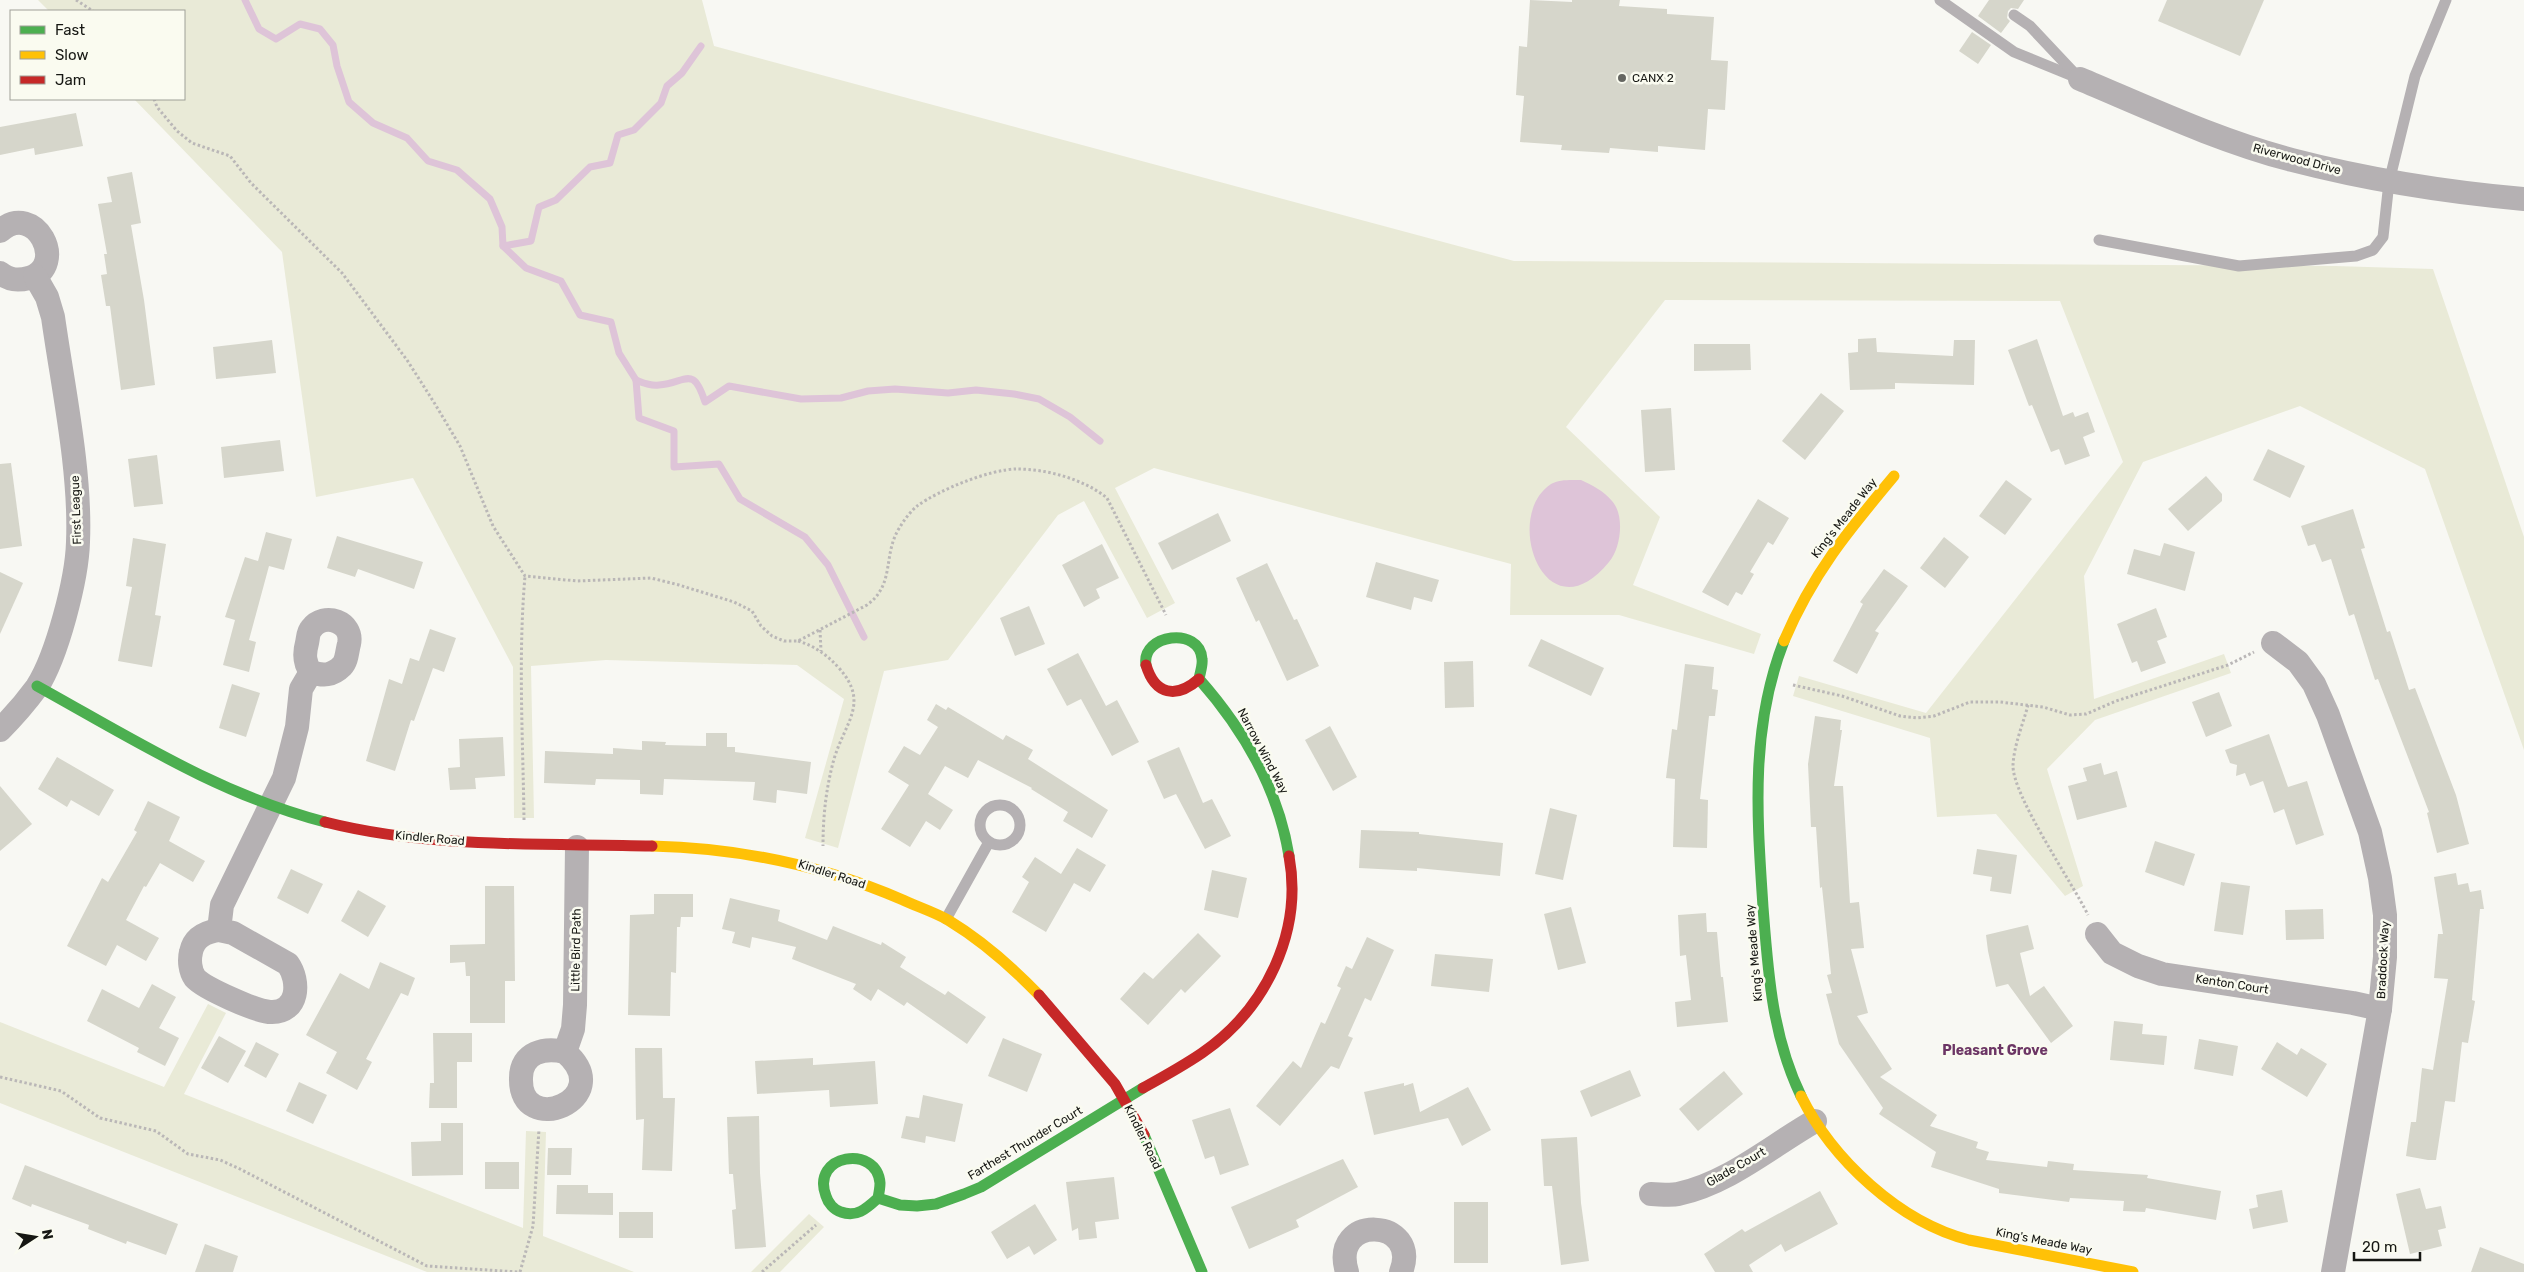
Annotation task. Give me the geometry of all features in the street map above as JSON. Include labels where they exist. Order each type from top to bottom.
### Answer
[{"type":"street","name":"Riverwood Drive","points":[[2080,79],[2201,130],[2291,160],[2389,182],[2456,193],[2524,199]]},
{"type":"street","points":[[0,231],[6,226],[20,223],[33,227],[44,237],[48,252],[43,267],[35,276],[18,281],[6,278],[0,273]]},
{"type":"street","name":"First League","points":[[0,730],[37,686],[59,636],[71,590],[78,544],[77,495],[53,317],[47,297],[35,276]]},
{"type":"street","name":"King's Meade Way","points":[[1894,476],[1831,553],[1790,627],[1771,681],[1762,728],[1756,804],[1769,991],[1782,1048],[1794,1082],[1816,1121],[1843,1159],[1878,1189],[1913,1214],[1953,1235],[2007,1249],[2133,1272]]},
{"type":"street","points":[[1180,636],[1189,639],[1202,654],[1203,668],[1199,679],[1189,689],[1176,692],[1158,687],[1150,678],[1146,664],[1149,652],[1156,643],[1166,637],[1180,636]]},
{"type":"street","name":"Braddock Way","points":[[2273,643],[2298,662],[2314,684],[2370,832],[2380,878],[2385,914],[2385,957],[2380,1009],[2333,1272]]},
{"type":"street","points":[[219,930],[222,905],[271,806],[290,759],[297,727],[301,689],[310,672]]},
{"type":"street","name":"Narrow Wind Way","points":[[1124,1098],[1203,1052],[1235,1024],[1258,997],[1276,966],[1286,938],[1294,898],[1291,858],[1271,792],[1241,732],[1220,700],[1199,679]]},
{"type":"street","name":"Kindler Road","points":[[37,686],[215,784],[271,806],[375,832],[428,840],[577,847],[686,847],[734,851],[785,859],[824,869],[858,881],[946,919],[1009,965],[1054,1008],[1124,1098],[1146,1140],[1202,1272]]},
{"type":"street","name":"Little Bird Path","points":[[565,1052],[572,1029],[575,1005],[577,847]]},
{"type":"street","name":"Kenton Court","points":[[2097,934],[2112,953],[2138,966],[2162,974],[2353,1002],[2380,1009]]},
{"type":"street","points":[[551,1049],[565,1052],[575,1061],[581,1074],[579,1089],[572,1102],[561,1108],[548,1110],[535,1106],[526,1099],[520,1086],[521,1072],[527,1060],[538,1051],[551,1049]]},
{"type":"street","name":"Farthest Thunder Court","points":[[878,1198],[908,1206],[928,1205],[956,1198],[981,1187],[1124,1098]]},
{"type":"street","name":"Glade Court","points":[[1651,1194],[1676,1195],[1728,1175],[1816,1121]]},
{"type":"street","points":[[852,1157],[866,1161],[875,1170],[880,1183],[878,1198],[869,1209],[856,1215],[842,1214],[831,1208],[823,1195],[822,1181],[828,1168],[838,1160],[852,1157]]},
{"type":"street","points":[[1347,1272],[1344,1261],[1346,1246],[1356,1234],[1367,1229],[1381,1229],[1394,1235],[1403,1248],[1404,1262],[1401,1272]]},
{"type":"lane","points":[[1940,0],[2014,52],[2080,79]]},
{"type":"lane","points":[[2099,240],[2238,266],[2356,256],[2373,250],[2383,237],[2389,182],[2415,76],[2446,0]]},
{"type":"lane","points":[[2014,15],[2030,26],[2080,79]]},
{"type":"lane","points":[[946,919],[989,842]]},
{"type":"path","points":[[76,0],[91,10]]},
{"type":"path","points":[[154,100],[157,106],[178,131],[192,143],[230,156],[251,183],[342,273],[406,360],[460,446],[493,526],[509,555],[525,576],[522,605],[524,823]]},
{"type":"path","points":[[798,641],[867,605],[883,590],[892,546],[900,527],[916,507],[937,494],[990,474],[1015,469],[1034,470],[1088,486],[1107,498],[1167,616],[1180,636]]},
{"type":"path","points":[[525,576],[576,581],[652,578],[661,580],[734,602],[752,611],[761,626],[772,636],[784,641],[798,641],[821,651],[850,682],[855,699],[853,712],[835,758],[827,790],[823,818],[824,869]]},
{"type":"path","points":[[820,630],[821,651]]},
{"type":"path","points":[[1771,681],[1815,689],[1900,716],[1917,718],[1934,716],[1970,702],[2000,702],[2028,705],[2070,715],[2086,714],[2116,701],[2228,665],[2273,643]]},
{"type":"path","points":[[2028,705],[2014,754],[2015,780],[2036,823],[2076,889],[2097,934]]},
{"type":"path","points":[[0,1077],[61,1091],[100,1118],[156,1131],[188,1154],[220,1160],[238,1168],[427,1266],[519,1272],[526,1257],[534,1226],[538,1131],[548,1110]]},
{"type":"path","points":[[762,1272],[803,1235],[820,1223],[831,1208]]},
{"type":"green space","points":[[38,0],[702,0],[714,46],[1514,261],[2335,266],[2433,269],[2524,537],[2524,750],[2425,469],[2300,406],[2143,462],[2084,576],[2094,699],[2224,654],[2231,673],[2095,720],[2047,769],[2083,886],[2065,896],[1996,814],[1937,817],[1930,738],[1793,696],[1799,676],[1926,713],[2123,462],[2060,301],[1665,300],[1566,427],[1660,517],[1633,585],[1761,634],[1754,654],[1619,615],[1510,615],[1511,564],[1154,468],[1115,488],[1175,603],[1147,618],[1084,501],[1058,515],[948,660],[884,671],[838,848],[805,838],[844,699],[797,665],[606,660],[531,666],[534,818],[514,818],[513,667],[413,478],[316,497],[282,252],[135,100],[185,100],[185,10],[48,10]]},
{"type":"green space","points":[[208,1004],[226,1013],[184,1094],[523,1228],[526,1131],[546,1132],[543,1236],[634,1272],[427,1272],[0,1103],[0,1022],[164,1087]]},
{"type":"green space","points":[[809,1214],[824,1227],[780,1272],[751,1272]]},
{"type":"shaded area","points":[[1581,480],[1602,491],[1616,507],[1620,523],[1619,540],[1609,562],[1586,582],[1566,587],[1550,580],[1538,564],[1531,543],[1530,521],[1537,500],[1551,484],[1554,482]]},
{"type":"building","name":"CANX 2","points":[[1530,0],[1572,2],[1572,0],[1620,0],[1619,6],[1667,9],[1667,14],[1714,17],[1711,60],[1728,61],[1725,110],[1708,109],[1705,150],[1658,146],[1658,152],[1610,148],[1609,153],[1561,150],[1562,145],[1520,142],[1524,96],[1516,95],[1519,46],[1527,47]]},
{"type":"building","points":[[1989,0],[2024,0],[2018,9],[2011,8],[2008,11],[2007,18],[2010,21],[2001,33],[1978,16]]},
{"type":"building","points":[[2167,0],[2264,0],[2240,56],[2158,21]]},
{"type":"building","points":[[1972,32],[1991,45],[1978,64],[1959,51]]},
{"type":"building","points":[[76,113],[83,146],[35,155],[34,148],[0,155],[0,127]]},
{"type":"building","points":[[132,172],[141,223],[131,225],[144,300],[155,385],[121,390],[110,306],[106,306],[101,275],[107,274],[104,254],[107,254],[98,204],[112,202],[107,177]]},
{"type":"building","points":[[1876,338],[1877,352],[1953,356],[1954,340],[1975,340],[1974,385],[1895,383],[1895,389],[1850,390],[1848,353],[1858,352],[1858,339]]},
{"type":"building","points":[[2037,339],[2063,416],[2073,412],[2075,417],[2088,412],[2095,432],[2083,437],[2090,456],[2065,465],[2059,449],[2051,452],[2032,405],[2029,406],[2008,350]]},
{"type":"building","points":[[272,340],[276,373],[216,379],[213,347]]},
{"type":"building","points":[[1694,344],[1750,344],[1751,370],[1694,371]]},
{"type":"building","points":[[1821,393],[1844,411],[1805,460],[1782,441]]},
{"type":"building","points":[[1671,408],[1675,470],[1645,472],[1641,410]]},
{"type":"building","points":[[280,440],[284,471],[224,478],[221,447]]},
{"type":"building","points":[[2268,449],[2305,466],[2290,498],[2253,480]]},
{"type":"building","points":[[157,455],[163,504],[134,507],[128,459]]},
{"type":"building","points":[[11,463],[22,546],[0,549],[0,464]]},
{"type":"building","points":[[2206,476],[2222,494],[2222,501],[2188,531],[2168,509]]},
{"type":"building","points":[[2006,480],[2032,499],[2005,535],[1979,516]]},
{"type":"building","points":[[1758,499],[1789,518],[1773,545],[1768,542],[1750,572],[1754,574],[1742,595],[1736,592],[1728,606],[1702,592]]},
{"type":"building","points":[[2353,509],[2365,548],[2361,549],[2387,632],[2390,631],[2409,690],[2415,688],[2456,795],[2469,844],[2437,853],[2427,813],[2429,812],[2378,679],[2375,680],[2354,614],[2349,616],[2331,559],[2322,562],[2315,544],[2308,546],[2301,526]]},
{"type":"building","points":[[1218,513],[1231,541],[1172,570],[1158,543]]},
{"type":"building","points":[[266,532],[292,539],[284,570],[269,566],[249,640],[256,642],[249,672],[223,665],[235,620],[225,617],[245,557],[258,561]]},
{"type":"building","points":[[337,536],[423,562],[414,589],[358,569],[355,577],[327,568]]},
{"type":"building","points":[[1944,537],[1969,557],[1945,588],[1920,568]]},
{"type":"building","points":[[133,538],[166,544],[155,615],[161,616],[152,667],[118,661],[132,587],[126,586]]},
{"type":"building","points":[[2164,543],[2195,552],[2185,591],[2127,574],[2134,549],[2160,556]]},
{"type":"building","points":[[1102,544],[1119,578],[1096,589],[1100,598],[1084,607],[1062,565]]},
{"type":"building","points":[[1376,562],[1439,580],[1432,602],[1414,597],[1411,610],[1366,597]]},
{"type":"building","points":[[1267,563],[1294,620],[1297,619],[1319,666],[1287,681],[1259,620],[1256,622],[1236,578]]},
{"type":"building","points":[[1884,569],[1908,586],[1875,631],[1879,633],[1857,674],[1833,661],[1863,604],[1860,602]]},
{"type":"building","points":[[0,572],[23,583],[0,634]]},
{"type":"building","points":[[1029,606],[1045,644],[1015,656],[1000,618]]},
{"type":"building","points":[[2156,608],[2167,637],[2157,641],[2166,663],[2141,672],[2137,661],[2132,663],[2117,624]]},
{"type":"building","points":[[430,629],[456,638],[444,672],[433,668],[414,721],[411,720],[395,771],[366,761],[389,679],[402,684],[410,658],[419,661]]},
{"type":"building","points":[[1541,639],[1604,668],[1591,696],[1528,666]]},
{"type":"building","points":[[1078,653],[1106,706],[1117,700],[1139,742],[1112,756],[1081,699],[1067,706],[1047,669]]},
{"type":"building","points":[[1473,661],[1474,707],[1445,708],[1444,662]]},
{"type":"building","points":[[1685,664],[1714,667],[1712,689],[1718,690],[1715,716],[1709,716],[1700,799],[1708,800],[1707,848],[1673,847],[1675,779],[1666,778],[1672,729],[1677,730]]},
{"type":"building","points":[[232,684],[260,693],[246,737],[219,728]]},
{"type":"building","points":[[2219,692],[2232,726],[2206,737],[2192,702]]},
{"type":"building","points":[[936,704],[946,710],[948,707],[1003,740],[1006,735],[1033,750],[1028,759],[1108,810],[1092,838],[1063,821],[1068,812],[1032,788],[978,760],[968,778],[945,766],[928,794],[953,810],[940,830],[926,821],[910,847],[881,829],[909,785],[888,772],[904,746],[920,755],[938,727],[927,720]]},
{"type":"building","points":[[1815,716],[1841,720],[1840,730],[1842,730],[1834,786],[1843,786],[1850,903],[1859,902],[1864,948],[1851,949],[1868,1013],[1857,1016],[1892,1069],[1880,1077],[1937,1115],[1930,1126],[1978,1142],[1976,1148],[1989,1152],[1986,1160],[2047,1167],[2048,1161],[2074,1164],[2073,1170],[2148,1175],[2147,1178],[2221,1191],[2216,1220],[2146,1208],[2145,1212],[2123,1211],[2124,1201],[2070,1198],[2069,1202],[1999,1193],[1999,1189],[1931,1167],[1936,1152],[1879,1114],[1883,1108],[1839,1044],[1826,994],[1832,993],[1827,975],[1831,974],[1822,887],[1820,888],[1816,827],[1811,827],[1808,764]]},
{"type":"building","points":[[1330,726],[1357,777],[1333,791],[1305,740]]},
{"type":"building","points":[[706,733],[727,733],[727,747],[735,747],[735,752],[811,762],[807,794],[777,790],[776,803],[753,800],[755,782],[664,779],[663,795],[640,794],[640,780],[596,779],[595,785],[544,783],[545,751],[613,754],[613,748],[642,750],[642,741],[666,742],[665,745],[706,746]]},
{"type":"building","points":[[2269,734],[2288,787],[2307,781],[2324,835],[2296,845],[2284,809],[2274,813],[2263,781],[2250,786],[2245,773],[2236,776],[2237,765],[2230,763],[2225,750]]},
{"type":"building","points":[[503,737],[505,776],[475,778],[476,789],[450,790],[448,768],[460,767],[459,739]]},
{"type":"building","points":[[1179,747],[1203,803],[1212,799],[1231,836],[1205,849],[1176,794],[1164,799],[1147,761]]},
{"type":"building","points":[[57,757],[114,790],[99,816],[71,800],[67,807],[38,789]]},
{"type":"building","points":[[2101,763],[2104,775],[2117,771],[2127,807],[2077,820],[2068,786],[2087,781],[2083,768]]},
{"type":"building","points":[[0,786],[32,824],[0,851]]},
{"type":"building","points":[[148,801],[180,817],[169,841],[205,861],[193,882],[160,863],[146,887],[144,886],[126,920],[159,938],[146,961],[117,945],[106,966],[67,946],[102,878],[108,882],[137,832],[134,830]]},
{"type":"building","points":[[1550,808],[1577,815],[1563,880],[1535,874]]},
{"type":"building","points":[[1361,830],[1419,832],[1419,834],[1503,843],[1500,876],[1417,868],[1417,871],[1359,868]]},
{"type":"building","points":[[2155,841],[2195,854],[2184,886],[2145,872]]},
{"type":"building","points":[[1077,848],[1106,865],[1090,892],[1074,883],[1046,932],[1012,912],[1029,882],[1022,877],[1035,857],[1061,874]]},
{"type":"building","points":[[1977,849],[2017,855],[2011,894],[1990,891],[1992,877],[1973,874]]},
{"type":"building","points":[[291,869],[323,884],[308,914],[277,898]]},
{"type":"building","points":[[1212,870],[1247,878],[1238,918],[1204,910]]},
{"type":"building","points":[[2456,873],[2458,885],[2468,883],[2470,892],[2481,890],[2484,909],[2480,909],[2472,1000],[2475,1001],[2468,1043],[2462,1042],[2455,1102],[2445,1101],[2436,1160],[2428,1160],[2406,1156],[2411,1122],[2416,1122],[2422,1068],[2433,1070],[2448,979],[2434,978],[2438,934],[2443,934],[2434,877]]},
{"type":"building","points":[[2221,882],[2250,886],[2243,935],[2214,931]]},
{"type":"building","points":[[485,886],[514,886],[515,981],[505,981],[505,1023],[470,1023],[470,976],[466,976],[465,962],[450,963],[450,945],[485,944]]},
{"type":"building","points":[[358,890],[386,906],[368,937],[341,921]]},
{"type":"building","points":[[654,894],[693,894],[693,917],[681,917],[680,927],[677,927],[676,973],[671,972],[670,1016],[628,1015],[630,915],[654,914]]},
{"type":"building","points":[[730,898],[780,910],[778,921],[827,940],[833,926],[881,945],[882,942],[906,957],[900,967],[945,995],[948,991],[986,1017],[967,1044],[907,1002],[904,1006],[878,989],[871,1001],[853,989],[856,984],[792,959],[796,947],[752,937],[750,948],[732,943],[735,932],[722,929]]},
{"type":"building","points":[[1571,907],[1586,963],[1558,970],[1544,914]]},
{"type":"building","points":[[2323,909],[2324,939],[2286,940],[2285,910]]},
{"type":"building","points":[[1706,913],[1707,932],[1717,932],[1728,1022],[1677,1027],[1675,1002],[1691,1000],[1686,955],[1680,956],[1678,915]]},
{"type":"building","points":[[2028,925],[2034,949],[2020,953],[2030,996],[2044,986],[2073,1026],[2051,1043],[2008,984],[1996,987],[1988,951],[1986,935]]},
{"type":"building","points":[[1198,933],[1221,956],[1185,993],[1181,989],[1148,1025],[1120,999],[1144,972],[1153,979]]},
{"type":"building","points":[[1367,937],[1394,950],[1371,1001],[1365,998],[1348,1036],[1353,1038],[1339,1069],[1331,1066],[1280,1126],[1256,1106],[1293,1061],[1301,1068],[1321,1022],[1325,1024],[1341,988],[1337,986],[1346,966],[1352,969]]},
{"type":"building","points":[[1435,954],[1493,959],[1489,992],[1431,986]]},
{"type":"building","points":[[380,962],[415,978],[408,996],[401,993],[366,1059],[372,1062],[357,1090],[326,1073],[337,1052],[306,1035],[340,973],[369,989]]},
{"type":"building","points":[[152,984],[176,997],[159,1028],[179,1038],[165,1066],[137,1052],[139,1048],[87,1021],[102,989],[139,1008]]},
{"type":"building","points":[[2114,1021],[2143,1024],[2142,1034],[2167,1036],[2164,1065],[2110,1060]]},
{"type":"building","points":[[433,1033],[472,1033],[472,1062],[457,1062],[457,1108],[429,1108],[430,1083],[434,1083]]},
{"type":"building","points":[[219,1036],[246,1051],[228,1083],[201,1068]]},
{"type":"building","points":[[1003,1038],[1042,1054],[1027,1092],[988,1076]]},
{"type":"building","points":[[2199,1039],[2238,1046],[2233,1076],[2194,1069]]},
{"type":"building","points":[[256,1042],[279,1054],[266,1078],[244,1066]]},
{"type":"building","points":[[2277,1042],[2297,1055],[2301,1048],[2327,1064],[2307,1097],[2261,1069]]},
{"type":"building","points":[[635,1048],[662,1048],[663,1098],[675,1098],[672,1171],[642,1170],[644,1119],[636,1120]]},
{"type":"building","points":[[813,1058],[813,1065],[875,1061],[878,1104],[830,1107],[829,1090],[757,1094],[755,1061]]},
{"type":"building","points":[[1630,1070],[1641,1096],[1591,1117],[1580,1091]]},
{"type":"building","points":[[1724,1071],[1743,1094],[1698,1131],[1679,1109]]},
{"type":"building","points":[[299,1082],[327,1095],[313,1124],[286,1111]]},
{"type":"building","points":[[1404,1083],[1404,1086],[1413,1083],[1420,1112],[1468,1087],[1491,1130],[1462,1146],[1448,1118],[1374,1135],[1364,1092]]},
{"type":"building","points":[[923,1095],[963,1104],[955,1142],[926,1136],[925,1143],[901,1138],[906,1116],[919,1118]]},
{"type":"building","points":[[1230,1108],[1249,1165],[1220,1175],[1214,1156],[1205,1159],[1192,1120]]},
{"type":"building","points":[[759,1116],[760,1173],[766,1247],[735,1249],[732,1210],[736,1209],[733,1174],[729,1174],[727,1117]]},
{"type":"building","points":[[441,1123],[463,1123],[463,1175],[412,1176],[411,1142],[441,1141]]},
{"type":"building","points":[[1577,1137],[1581,1203],[1589,1261],[1561,1265],[1552,1186],[1544,1186],[1541,1139]]},
{"type":"building","points":[[548,1148],[572,1148],[571,1175],[547,1175]]},
{"type":"building","points":[[1343,1159],[1358,1187],[1296,1220],[1299,1227],[1249,1249],[1231,1207]]},
{"type":"building","points":[[485,1162],[519,1162],[519,1189],[485,1189]]},
{"type":"building","points":[[25,1165],[178,1224],[166,1255],[127,1241],[126,1244],[88,1229],[89,1225],[32,1204],[31,1207],[12,1199]]},
{"type":"building","points":[[1114,1177],[1119,1219],[1095,1222],[1097,1238],[1079,1240],[1078,1228],[1072,1231],[1066,1182]]},
{"type":"building","points":[[557,1185],[588,1185],[588,1193],[613,1193],[613,1215],[556,1214]]},
{"type":"building","points":[[2420,1188],[2426,1209],[2441,1206],[2446,1228],[2438,1230],[2442,1246],[2410,1254],[2396,1194]]},
{"type":"building","points":[[2282,1190],[2288,1222],[2253,1229],[2249,1209],[2258,1207],[2256,1195]]},
{"type":"building","points":[[1820,1191],[1838,1224],[1785,1252],[1781,1244],[1749,1265],[1753,1272],[1715,1272],[1704,1254],[1742,1229],[1745,1232]]},
{"type":"building","points":[[1454,1202],[1488,1202],[1488,1263],[1454,1263]]},
{"type":"building","points":[[1035,1204],[1057,1240],[1034,1255],[1029,1246],[1007,1259],[991,1232]]},
{"type":"building","points":[[619,1212],[653,1212],[653,1238],[619,1238]]},
{"type":"building","points":[[205,1244],[238,1256],[233,1272],[195,1272]]},
{"type":"building","points":[[2480,1247],[2524,1264],[2524,1272],[2471,1272]]},
{"type":"waterway","points":[[245,0],[259,29],[276,39],[300,24],[320,29],[333,45],[337,66],[349,102],[373,123],[407,138],[428,161],[457,170],[490,199],[502,227],[503,246],[526,268],[561,281],[580,315],[611,322],[619,353],[636,380],[639,418],[674,431],[674,467],[719,464],[740,499],[805,537],[828,565],[864,637]]},
{"type":"waterway","points":[[503,246],[531,241],[539,207],[556,200],[590,167],[610,163],[618,135],[634,130],[661,103],[667,86],[682,73],[701,46]]},
{"type":"waterway","points":[[636,380],[656,385],[668,384],[682,379],[692,379],[701,390],[705,402],[729,386],[801,399],[841,398],[868,391],[895,389],[948,393],[976,390],[1014,394],[1039,399],[1070,417],[1100,441]]},
{"type":"traffic: fast","points":[[1146,665],[1147,654],[1152,646],[1161,641],[1171,638],[1182,638],[1192,642],[1199,649],[1202,659],[1199,679],[1230,719],[1257,761],[1277,807],[1289,856]]},
{"type":"traffic: fast","points":[[1784,641],[1773,674],[1761,739],[1758,772],[1759,839],[1765,931],[1773,1003],[1784,1050],[1801,1096]]},
{"type":"traffic: fast","points":[[37,686],[142,745],[213,781],[286,811],[325,822]]},
{"type":"traffic: fast","points":[[878,1198],[880,1183],[876,1171],[868,1163],[857,1159],[846,1159],[835,1163],[827,1171],[824,1182],[828,1201],[836,1210],[847,1214],[861,1211],[878,1198],[900,1205],[936,1204],[981,1187],[1143,1088]]},
{"type":"traffic: fast","points":[[1144,1135],[1202,1272]]},
{"type":"traffic: slow","points":[[1784,641],[1819,573],[1861,515],[1894,476]]},
{"type":"traffic: slow","points":[[652,846],[685,847],[749,855],[811,868],[873,888],[948,920],[996,954],[1039,995]]},
{"type":"traffic: slow","points":[[1801,1096],[1814,1120],[1849,1165],[1870,1185],[1918,1219],[1943,1231],[1969,1240],[2133,1272]]},
{"type":"traffic: jam","points":[[1146,665],[1155,683],[1167,691],[1182,689],[1199,679]]},
{"type":"traffic: jam","points":[[325,822],[365,831],[446,841],[652,846]]},
{"type":"traffic: jam","points":[[1143,1088],[1195,1058],[1225,1035],[1245,1014],[1261,991],[1275,967],[1285,940],[1290,913],[1292,884],[1289,856]]},
{"type":"traffic: jam","points":[[1039,995],[1115,1084],[1144,1135]]},
{"type":"place","name":"CANX 2","points":[[1622,78]]},
{"type":"district","name":"Pleasant Grove","points":[[1995,1050]]}]
